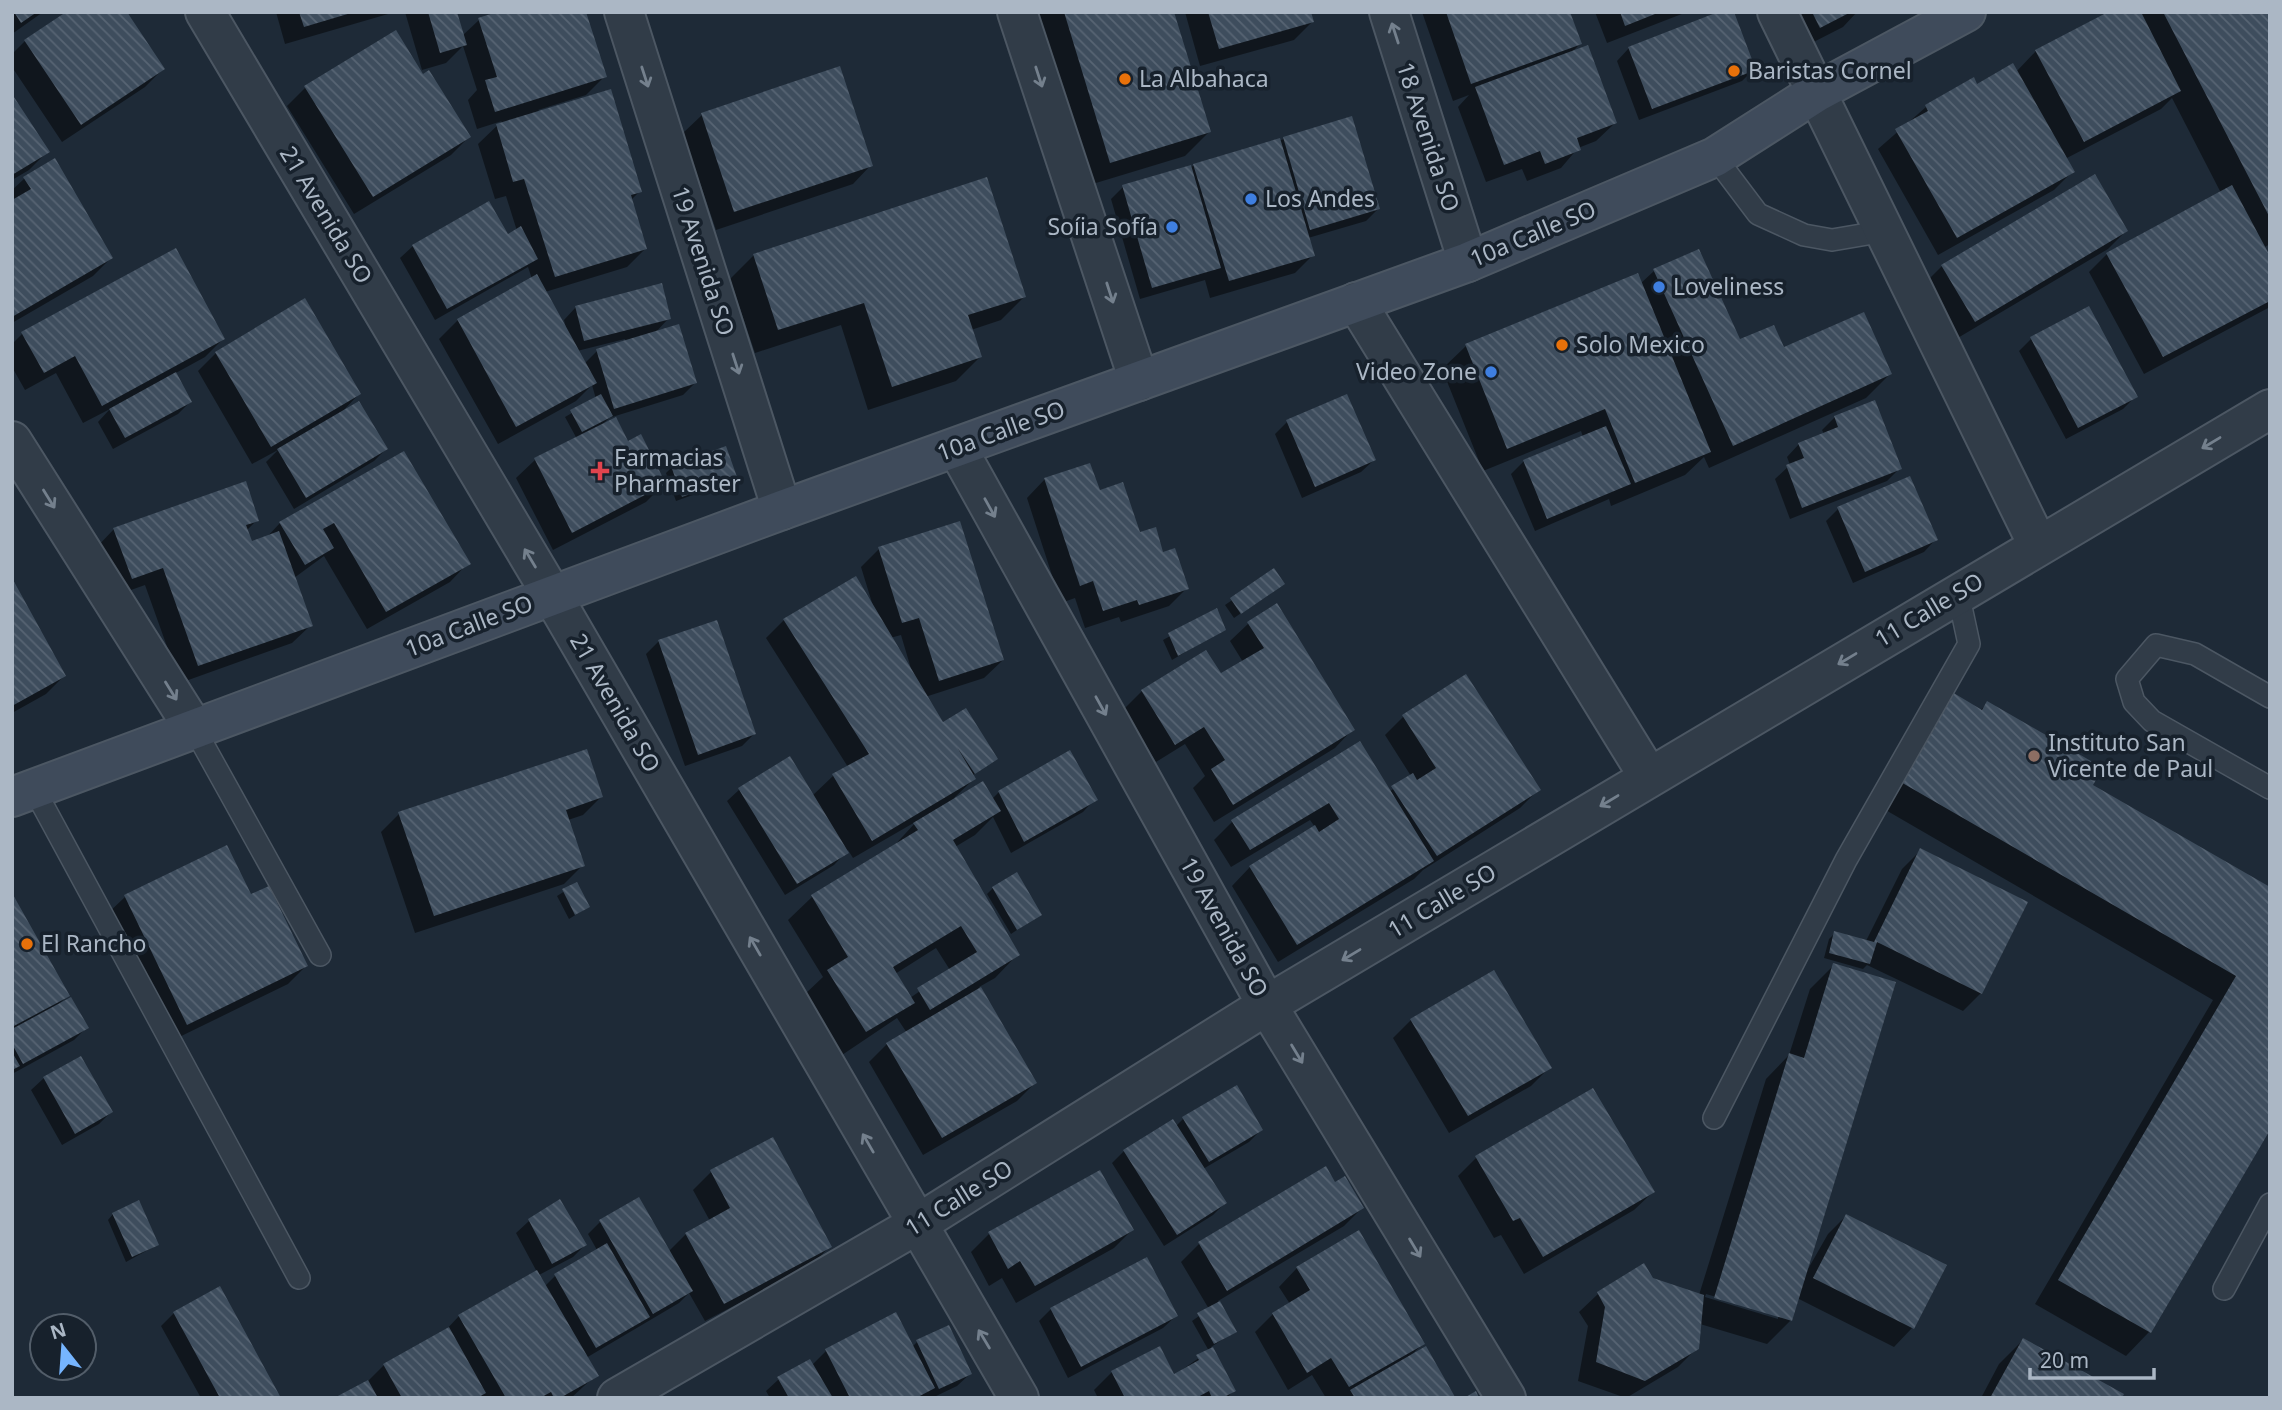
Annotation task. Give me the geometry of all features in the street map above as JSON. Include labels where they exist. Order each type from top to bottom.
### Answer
[{"type":"street","name":"21 Avenida SO","points":[[205,12],[552,595],[1018,1398]]},
{"type":"street","name":"19 Avenida SO","points":[[624,12],[782,510]]},
{"type":"street","points":[[1017,12],[1139,381]]},
{"type":"street","name":"18 Avenida SO","points":[[1389,12],[1468,262]]},
{"type":"street","points":[[1777,12],[2038,545]]},
{"type":"street","name":"10a Calle SO","points":[[23,793],[782,510],[1468,262],[1715,157],[1817,92],[1966,12]]},
{"type":"street","points":[[1356,302],[1650,777]]},
{"type":"street","name":"11 Calle SO","points":[[617,1398],[916,1226],[1267,1005],[2270,408]]},
{"type":"street","points":[[12,441],[195,730]]},
{"type":"street","name":"19 Avenida SO","points":[[957,448],[1267,1005],[1506,1398]]},
{"type":"lane","points":[[1715,157],[1758,214],[1804,235],[1832,240],[1885,231]]},
{"type":"lane","points":[[1714,1118],[1846,860],[1969,644],[1958,593]]},
{"type":"lane","points":[[2270,697],[2195,654],[2156,645],[2127,679],[2134,702],[2152,721],[2270,788]]},
{"type":"lane","points":[[195,730],[320,955]]},
{"type":"lane","points":[[23,793],[299,1278]]},
{"type":"lane","points":[[2224,1289],[2270,1204]]},
{"type":"building","points":[[14,12],[37,12],[21,23]]},
{"type":"building","points":[[66,12],[127,12],[165,69],[81,125],[24,40]]},
{"type":"building","points":[[299,12],[351,12],[351,13],[304,27]]},
{"type":"building","points":[[428,12],[457,12],[467,45],[440,53]]},
{"type":"building","points":[[497,12],[586,12],[607,77],[495,112],[485,80],[497,77],[478,18]]},
{"type":"building","points":[[1064,12],[1174,12],[1211,132],[1110,163]]},
{"type":"building","points":[[1208,12],[1311,12],[1314,22],[1219,49]]},
{"type":"building","points":[[1446,12],[1570,12],[1582,44],[1471,84]]},
{"type":"building","points":[[1620,12],[1660,12],[1625,26]]},
{"type":"building","points":[[1718,12],[1734,12],[1756,70],[1652,109],[1628,47]]},
{"type":"building","points":[[1812,12],[1851,12],[1820,28]]},
{"type":"building","points":[[2108,12],[2141,12],[2181,91],[2084,142],[2035,50]]},
{"type":"building","points":[[2163,12],[2270,12],[2270,218]]},
{"type":"building","points":[[396,30],[423,74],[429,70],[471,137],[373,197],[304,86]]},
{"type":"building","points":[[1588,45],[1617,123],[1577,138],[1581,150],[1545,164],[1540,151],[1504,165],[1475,87]]},
{"type":"building","points":[[2013,63],[2075,172],[1957,238],[1895,129],[1928,111],[1925,105],[1974,77],[1977,84]]},
{"type":"building","points":[[840,66],[873,166],[734,212],[701,113]]},
{"type":"building","points":[[611,89],[642,192],[631,195],[647,249],[555,277],[524,179],[513,182],[496,124]]},
{"type":"building","points":[[12,94],[50,152],[12,175]]},
{"type":"building","points":[[1352,116],[1380,209],[1310,230],[1283,137]]},
{"type":"building","name":"Los Andes","points":[[1280,138],[1315,256],[1229,281],[1193,164]]},
{"type":"building","points":[[55,158],[113,258],[12,317],[12,200],[31,189],[23,177]]},
{"type":"building","name":"Soíia Sofía","points":[[1191,165],[1221,268],[1152,288],[1122,185]]},
{"type":"building","points":[[2095,174],[2128,231],[1975,322],[1941,265]]},
{"type":"building","points":[[987,177],[1026,297],[968,315],[982,357],[892,387],[864,303],[778,330],[753,254]]},
{"type":"building","points":[[2232,185],[2270,256],[2270,301],[2163,357],[2106,253]]},
{"type":"building","points":[[489,201],[508,234],[521,226],[538,259],[447,309],[412,245]]},
{"type":"building","points":[[176,248],[225,339],[102,406],[75,356],[44,373],[21,332]]},
{"type":"building","points":[[1699,249],[1740,339],[1774,325],[1784,347],[1864,312],[1892,374],[1733,446],[1653,269]]},
{"type":"building","points":[[1638,273],[1711,452],[1635,483],[1605,409],[1507,449],[1465,344]]},
{"type":"building","points":[[537,274],[597,383],[516,427],[457,319]]},
{"type":"building","points":[[662,283],[671,319],[584,341],[575,306]]},
{"type":"building","points":[[305,298],[361,394],[271,447],[215,352]]},
{"type":"building","points":[[2089,306],[2138,397],[2078,428],[2030,337]]},
{"type":"building","points":[[679,324],[697,383],[614,409],[596,349]]},
{"type":"building","points":[[176,372],[192,402],[125,438],[109,409]]},
{"type":"building","points":[[601,394],[613,416],[582,432],[570,410]]},
{"type":"building","points":[[1347,394],[1376,460],[1315,487],[1286,420]]},
{"type":"building","points":[[1875,400],[1902,469],[1802,508],[1786,465],[1804,458],[1798,443],[1838,427],[1834,416]]},
{"type":"building","points":[[359,401],[388,449],[306,498],[277,449]]},
{"type":"building","name":"Farmacias Pharmaster","points":[[616,417],[628,441],[641,434],[666,484],[572,533],[534,458]]},
{"type":"building","points":[[1606,426],[1631,484],[1547,519],[1523,460]]},
{"type":"building","points":[[726,446],[737,477],[682,497],[671,466]]},
{"type":"building","points":[[404,451],[471,564],[386,612],[334,523],[323,529],[334,548],[305,565],[279,522]]},
{"type":"building","points":[[1090,463],[1100,490],[1123,482],[1140,532],[1156,527],[1163,552],[1175,548],[1189,589],[1139,605],[1137,600],[1103,611],[1093,581],[1080,586],[1044,478]]},
{"type":"building","points":[[1910,476],[1938,540],[1865,572],[1837,507]]},
{"type":"building","points":[[246,481],[259,521],[246,525],[252,541],[279,531],[313,626],[198,666],[163,568],[132,579],[113,528]]},
{"type":"building","points":[[960,521],[1004,660],[939,681],[919,618],[902,623],[878,547]]},
{"type":"building","points":[[1274,568],[1285,584],[1241,614],[1230,598]]},
{"type":"building","points":[[856,576],[943,722],[966,708],[998,759],[975,774],[957,747],[976,779],[872,841],[832,774],[869,754],[783,619]]},
{"type":"building","points":[[12,578],[66,676],[12,706]]},
{"type":"building","points":[[1277,603],[1355,730],[1233,805],[1211,769],[1225,760],[1204,727],[1175,745],[1141,690],[1206,650],[1221,673],[1264,648],[1247,622]]},
{"type":"building","points":[[1217,608],[1226,630],[1178,656],[1168,633]]},
{"type":"building","points":[[717,620],[756,734],[698,755],[658,640]]},
{"type":"building","points":[[1466,674],[1541,790],[1437,856],[1391,786],[1413,773],[1417,780],[1436,768],[1402,715]]},
{"type":"building","points":[[1952,692],[1982,710],[1987,701],[2103,768],[2093,785],[2270,887],[2270,1130],[2151,1333],[2058,1280],[2236,976],[1899,781]]},
{"type":"building","points":[[1360,741],[1434,861],[1297,945],[1249,866],[1315,825],[1319,832],[1339,819],[1329,803],[1250,850],[1231,820]]},
{"type":"building","points":[[587,749],[603,797],[566,810],[585,866],[434,916],[398,812]]},
{"type":"building","points":[[1070,750],[1098,800],[1024,842],[998,791]]},
{"type":"building","points":[[790,756],[849,853],[797,884],[738,788]]},
{"type":"building","points":[[983,781],[1001,811],[953,840],[1020,955],[930,1010],[917,988],[977,952],[961,926],[893,967],[915,1003],[866,1032],[827,970],[848,957],[811,895],[918,830],[913,823]]},
{"type":"building","points":[[227,845],[251,894],[269,886],[308,966],[187,1025],[124,895]]},
{"type":"building","points":[[1920,848],[2028,902],[1982,994],[1877,942],[1870,964],[1829,953],[1834,931],[1874,942]]},
{"type":"building","points":[[1017,872],[1042,915],[1017,930],[992,887]]},
{"type":"building","points":[[577,882],[590,907],[575,915],[562,889]]},
{"type":"building","name":"El Rancho","points":[[12,893],[70,996],[12,1027]]},
{"type":"building","points":[[1833,963],[1896,982],[1792,1321],[1714,1298],[1789,1053],[1804,1058]]},
{"type":"building","points":[[1494,970],[1552,1068],[1468,1116],[1410,1019]]},
{"type":"building","points":[[981,987],[1037,1083],[942,1138],[886,1043]]},
{"type":"building","name":"El Rancho","points":[[71,997],[89,1028],[23,1064],[12,1044],[12,1029]]},
{"type":"building","points":[[12,1052],[20,1066],[12,1070]]},
{"type":"building","points":[[81,1056],[113,1112],[75,1134],[43,1077]]},
{"type":"building","points":[[1237,1085],[1263,1130],[1209,1162],[1182,1117]]},
{"type":"building","points":[[1593,1088],[1655,1192],[1543,1257],[1520,1218],[1513,1221],[1475,1156]]},
{"type":"building","points":[[1173,1119],[1227,1203],[1177,1235],[1123,1150]]},
{"type":"building","points":[[773,1137],[832,1247],[724,1304],[685,1233],[730,1208],[710,1170]]},
{"type":"building","points":[[1326,1166],[1335,1182],[1345,1176],[1364,1208],[1227,1291],[1198,1242]]},
{"type":"building","points":[[1100,1170],[1134,1230],[1035,1286],[1020,1261],[1008,1269],[988,1232]]},
{"type":"building","points":[[639,1197],[693,1291],[653,1314],[599,1220]]},
{"type":"building","points":[[560,1199],[587,1245],[552,1264],[528,1219]]},
{"type":"building","points":[[139,1200],[159,1245],[132,1257],[112,1213]]},
{"type":"building","points":[[1846,1214],[1947,1265],[1914,1329],[1813,1278]]},
{"type":"building","points":[[1359,1230],[1425,1344],[1349,1387],[1331,1358],[1307,1373],[1272,1313],[1310,1290],[1296,1267]]},
{"type":"building","points":[[607,1243],[650,1317],[596,1348],[554,1274]]},
{"type":"building","points":[[1147,1257],[1178,1316],[1081,1367],[1050,1308]]},
{"type":"building","points":[[1644,1263],[1653,1278],[1704,1295],[1699,1349],[1645,1381],[1596,1362],[1605,1307],[1597,1292]]},
{"type":"building","points":[[537,1270],[599,1376],[560,1398],[554,1398],[551,1392],[540,1398],[506,1398],[458,1315]]},
{"type":"building","points":[[220,1286],[281,1398],[220,1398],[173,1312]]},
{"type":"building","points":[[1220,1301],[1237,1332],[1214,1344],[1197,1313]]},
{"type":"building","points":[[896,1312],[935,1388],[916,1398],[850,1398],[825,1349]]},
{"type":"building","points":[[949,1325],[972,1374],[939,1389],[916,1340]]},
{"type":"building","points":[[449,1327],[486,1393],[477,1398],[402,1398],[383,1364]]},
{"type":"building","points":[[2023,1338],[2124,1394],[2122,1398],[1990,1398]]},
{"type":"building","points":[[1160,1346],[1174,1374],[1199,1360],[1196,1355],[1213,1347],[1236,1391],[1222,1398],[1212,1398],[1209,1391],[1196,1398],[1125,1398],[1111,1371]]},
{"type":"building","points":[[1426,1346],[1455,1397],[1355,1398],[1350,1390]]},
{"type":"building","points":[[810,1359],[833,1398],[789,1398],[777,1377]]},
{"type":"building","points":[[368,1380],[378,1398],[334,1398]]},
{"type":"building","points":[[1476,1391],[1479,1398],[1464,1398]]},
{"type":"place","name":"Baristas Cornel","points":[[1734,71]]},
{"type":"place","name":"La Albahaca","points":[[1125,79]]},
{"type":"place","name":"Los Andes","points":[[1251,199]]},
{"type":"place","name":"Soíia Sofía","points":[[1172,227]]},
{"type":"place","name":"Loveliness","points":[[1659,287]]},
{"type":"place","name":"Solo Mexico","points":[[1562,345]]},
{"type":"place","name":"Video Zone","points":[[1491,372]]},
{"type":"place","name":"Farmacias Pharmaster","points":[[600,471]]},
{"type":"place","name":"Instituto San Vicente de Paul","points":[[2034,756]]},
{"type":"place","name":"El Rancho","points":[[27,944]]}]
